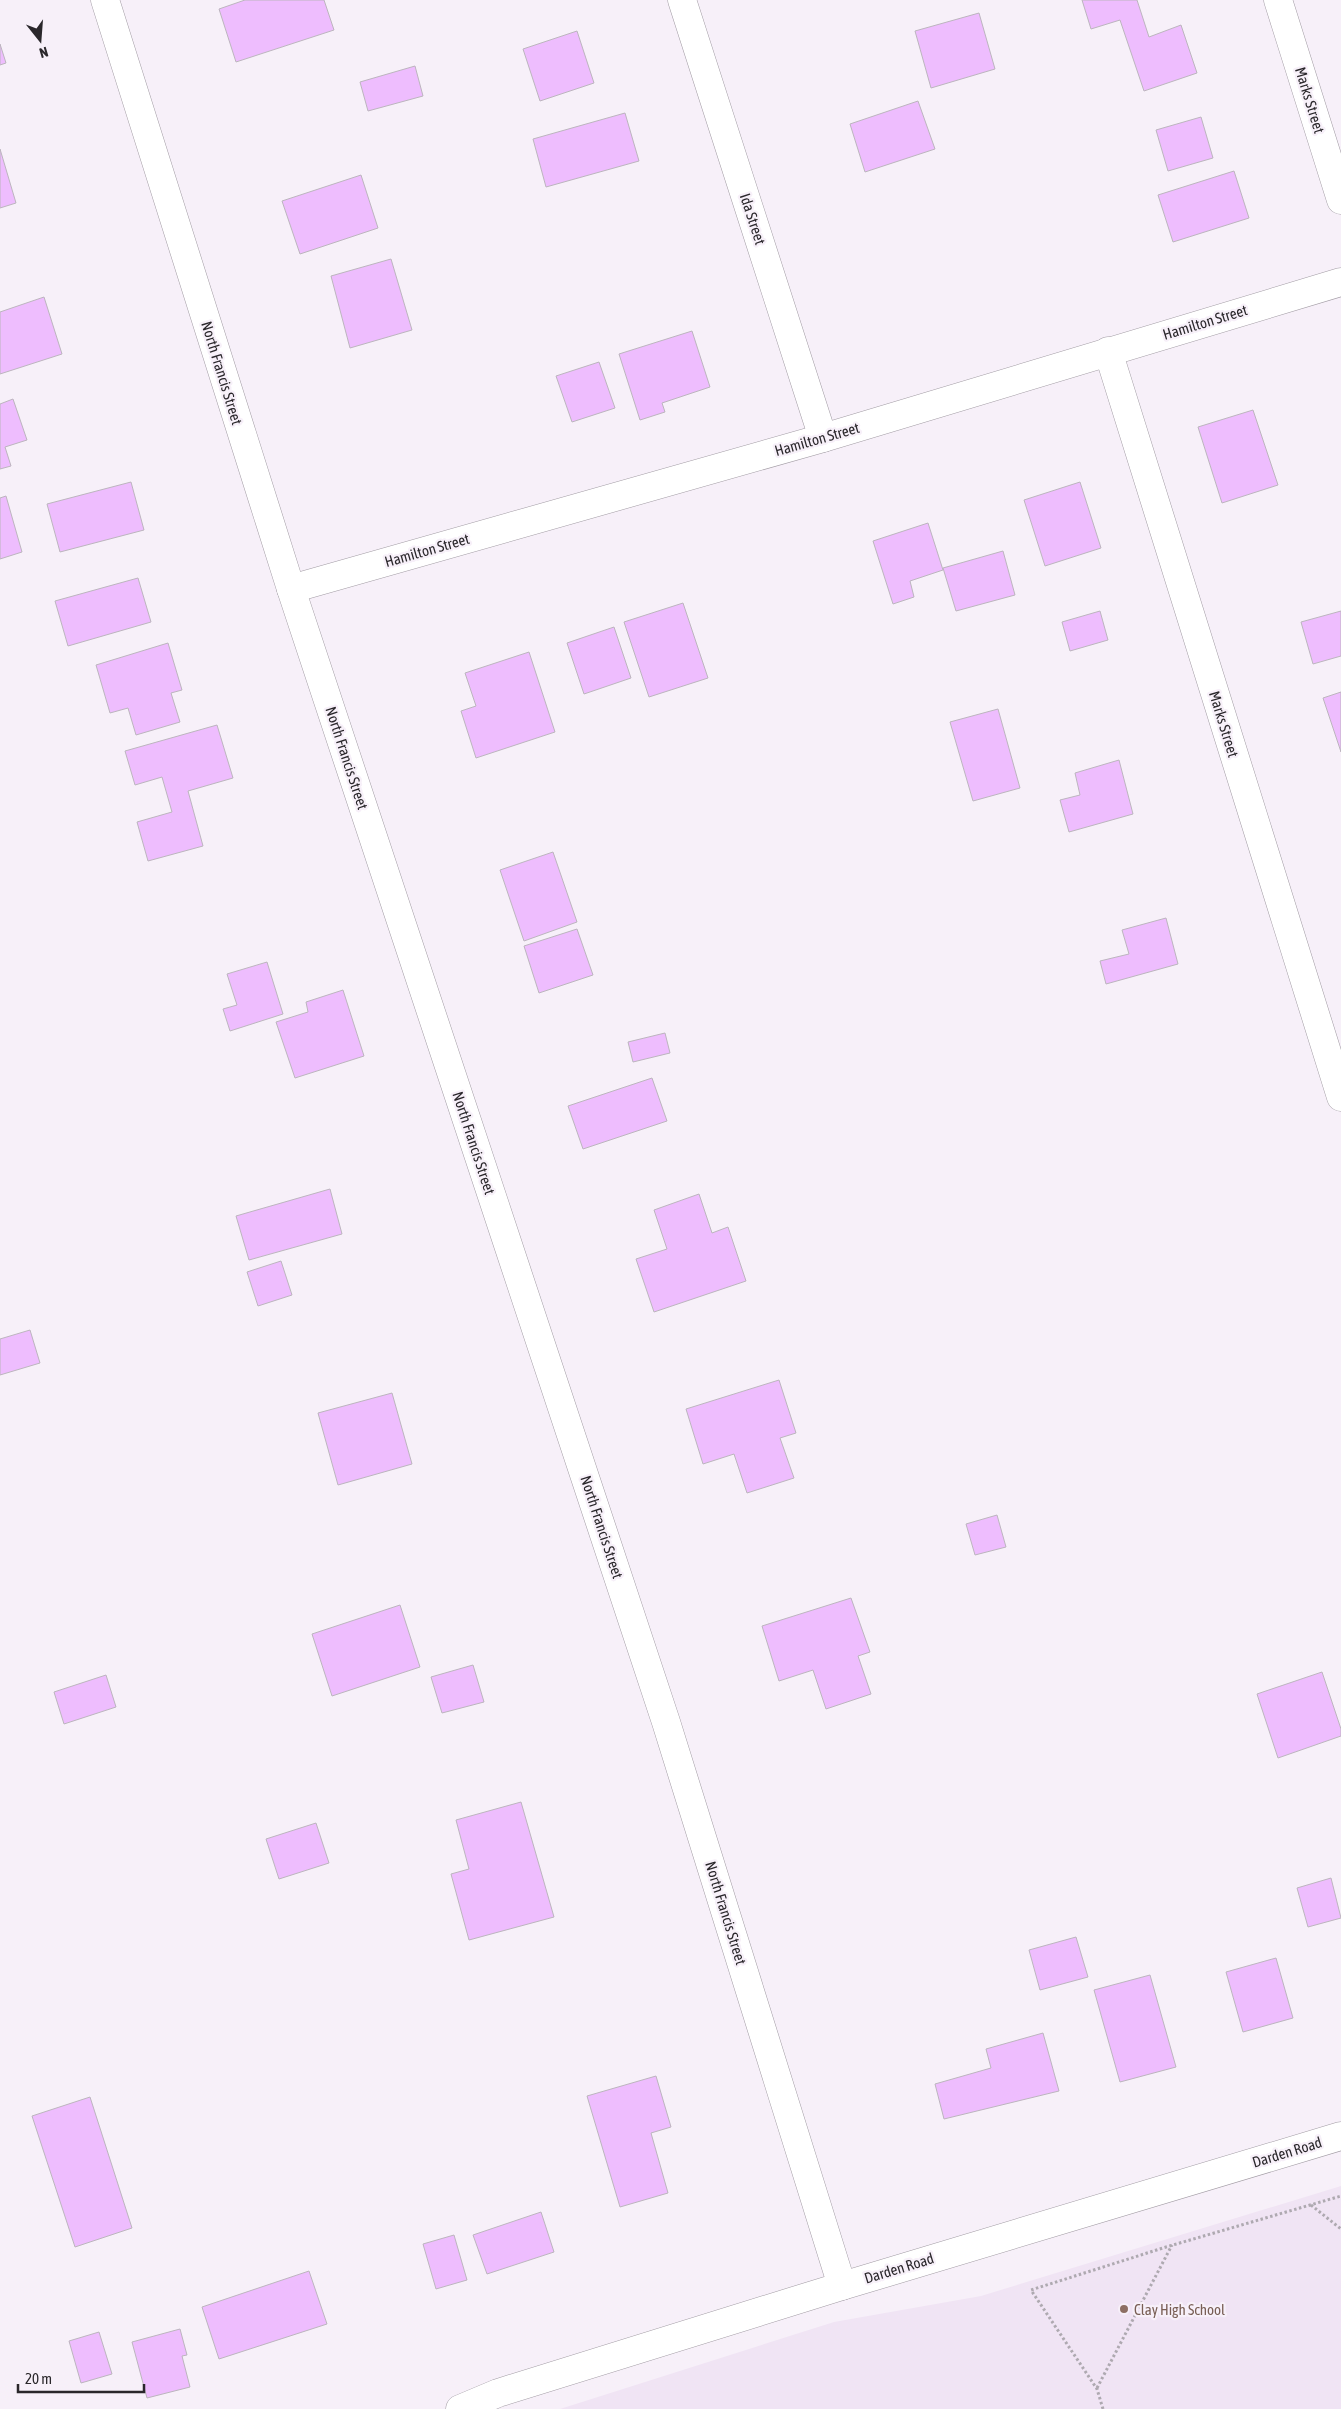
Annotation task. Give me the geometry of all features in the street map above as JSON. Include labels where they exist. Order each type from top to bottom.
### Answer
[{"type":"street","name":"North Francis Street","points":[[105,0],[291,589],[666,1722],[842,2286]]},
{"type":"street","name":"Ida Street","points":[[682,0],[823,438]]},
{"type":"street","name":"Marks Street","points":[[1278,0],[1341,200]]},
{"type":"street","name":"Hamilton Street","points":[[291,589],[823,438],[1341,282]]},
{"type":"street","name":"Marks Street","points":[[1108,351],[1341,1097]]},
{"type":"street","name":"Darden Road","points":[[460,2409],[498,2393],[842,2286],[1341,2136]]},
{"type":"street","points":[[442,2409],[498,2393]]},
{"type":"path","points":[[1103,2409],[1097,2388],[1031,2290],[1166,2247],[1341,2196]]},
{"type":"path","points":[[1311,2205],[1341,2229]]},
{"type":"path","points":[[1097,2388],[1172,2245]]},
{"type":"shaded area","name":"Clay High School","points":[[1341,2186],[1341,2409],[560,2409],[834,2322],[981,2296]]},
{"type":"building","points":[[245,0],[324,0],[334,30],[236,62],[219,9]]},
{"type":"building","points":[[1082,0],[1137,0],[1149,37],[1181,25],[1197,73],[1144,91],[1120,20],[1091,29]]},
{"type":"building","points":[[979,13],[995,69],[931,88],[915,31]]},
{"type":"building","points":[[577,31],[594,83],[540,101],[523,49]]},
{"type":"building","points":[[0,44],[6,63],[0,65]]},
{"type":"building","points":[[415,66],[423,96],[368,111],[360,82]]},
{"type":"building","points":[[918,101],[935,149],[865,172],[850,124]]},
{"type":"building","points":[[625,113],[639,161],[546,187],[533,139]]},
{"type":"building","points":[[1201,117],[1213,158],[1168,171],[1156,130]]},
{"type":"building","points":[[0,149],[16,203],[0,208]]},
{"type":"building","points":[[1234,171],[1249,218],[1173,242],[1158,195]]},
{"type":"building","points":[[361,175],[378,228],[300,254],[282,201]]},
{"type":"building","points":[[391,259],[412,330],[350,348],[331,276]]},
{"type":"building","points":[[44,297],[62,354],[0,374],[0,312]]},
{"type":"building","points":[[692,331],[710,387],[662,403],[665,412],[640,420],[619,354]]},
{"type":"building","points":[[599,362],[615,408],[572,422],[556,376]]},
{"type":"building","points":[[13,399],[27,440],[5,447],[11,466],[0,469],[0,404]]},
{"type":"building","points":[[1253,410],[1278,485],[1222,503],[1198,427]]},
{"type":"building","points":[[131,482],[144,530],[60,552],[47,504]]},
{"type":"building","points":[[1080,482],[1101,548],[1045,566],[1024,500]]},
{"type":"building","points":[[6,496],[22,552],[0,559],[0,498]]},
{"type":"building","points":[[928,523],[943,570],[910,581],[914,597],[893,604],[873,541]]},
{"type":"building","points":[[1003,551],[1015,595],[956,611],[943,568]]},
{"type":"building","points":[[138,578],[151,622],[68,646],[55,601]]},
{"type":"building","points":[[683,603],[708,678],[649,697],[624,622]]},
{"type":"building","points":[[1100,611],[1108,640],[1070,651],[1062,622]]},
{"type":"building","points":[[1341,611],[1341,656],[1313,664],[1301,622]]},
{"type":"building","points":[[614,627],[631,678],[584,694],[567,643]]},
{"type":"building","points":[[168,643],[182,690],[171,693],[180,722],[136,735],[128,708],[110,713],[96,665]]},
{"type":"building","points":[[529,652],[555,732],[476,758],[461,711],[476,706],[465,673]]},
{"type":"building","points":[[1341,692],[1341,752],[1323,698]]},
{"type":"building","points":[[998,709],[1020,788],[973,801],[950,722]]},
{"type":"building","points":[[217,725],[233,778],[188,791],[203,846],[148,861],[137,822],[172,812],[162,777],[135,785],[125,751]]},
{"type":"building","points":[[1119,760],[1133,814],[1069,832],[1060,800],[1080,795],[1075,773]]},
{"type":"building","points":[[553,852],[577,922],[524,941],[500,870]]},
{"type":"building","points":[[1166,918],[1178,964],[1106,984],[1100,961],[1129,954],[1122,930]]},
{"type":"building","points":[[577,929],[593,975],[539,993],[524,946]]},
{"type":"building","points":[[267,962],[283,1014],[230,1031],[223,1009],[237,1005],[227,974]]},
{"type":"building","points":[[343,990],[364,1056],[295,1078],[276,1022],[308,1012],[306,1002]]},
{"type":"building","points":[[665,1033],[670,1053],[633,1062],[628,1042]]},
{"type":"building","points":[[652,1078],[667,1121],[583,1149],[568,1106]]},
{"type":"building","points":[[330,1189],[342,1234],[249,1260],[236,1216]]},
{"type":"building","points":[[699,1194],[712,1233],[728,1227],[746,1281],[654,1312],[636,1259],[667,1249],[654,1210]]},
{"type":"building","points":[[281,1261],[292,1295],[258,1306],[247,1272]]},
{"type":"building","points":[[30,1330],[40,1363],[0,1375],[0,1339]]},
{"type":"building","points":[[779,1380],[796,1433],[780,1438],[794,1478],[747,1493],[734,1454],[703,1464],[686,1409]]},
{"type":"building","points":[[392,1393],[412,1464],[338,1485],[318,1413]]},
{"type":"building","points":[[997,1515],[1006,1547],[975,1555],[966,1524]]},
{"type":"building","points":[[851,1598],[870,1652],[858,1656],[871,1694],[826,1709],[813,1670],[779,1681],[762,1626]]},
{"type":"building","points":[[400,1605],[420,1667],[332,1696],[312,1634]]},
{"type":"building","points":[[473,1665],[484,1702],[442,1713],[431,1677]]},
{"type":"building","points":[[1322,1672],[1341,1729],[1341,1736],[1278,1758],[1257,1694]]},
{"type":"building","points":[[106,1675],[116,1707],[64,1724],[54,1692]]},
{"type":"building","points":[[521,1802],[554,1917],[469,1940],[451,1874],[469,1869],[456,1820]]},
{"type":"building","points":[[316,1823],[329,1863],[279,1879],[266,1839]]},
{"type":"building","points":[[1331,1878],[1341,1918],[1308,1927],[1297,1888]]},
{"type":"building","points":[[1076,1937],[1088,1977],[1040,1990],[1029,1950]]},
{"type":"building","points":[[1276,1958],[1293,2018],[1243,2032],[1226,1972]]},
{"type":"building","points":[[1150,1975],[1176,2067],[1120,2082],[1094,1990]]},
{"type":"building","points":[[1043,2033],[1059,2091],[944,2119],[935,2084],[991,2068],[986,2049]]},
{"type":"building","points":[[656,2076],[671,2127],[651,2133],[668,2193],[620,2207],[587,2096]]},
{"type":"building","points":[[90,2097],[132,2228],[75,2247],[32,2116]]},
{"type":"building","points":[[541,2212],[554,2252],[487,2274],[473,2235]]},
{"type":"building","points":[[454,2235],[467,2280],[436,2289],[423,2244]]},
{"type":"building","points":[[309,2271],[327,2324],[219,2359],[202,2307]]},
{"type":"building","points":[[180,2329],[187,2355],[182,2356],[190,2387],[147,2398],[132,2342]]},
{"type":"building","points":[[99,2332],[112,2374],[81,2383],[69,2341]]},
{"type":"place","name":"Clay High School","points":[[1124,2309]]}]
